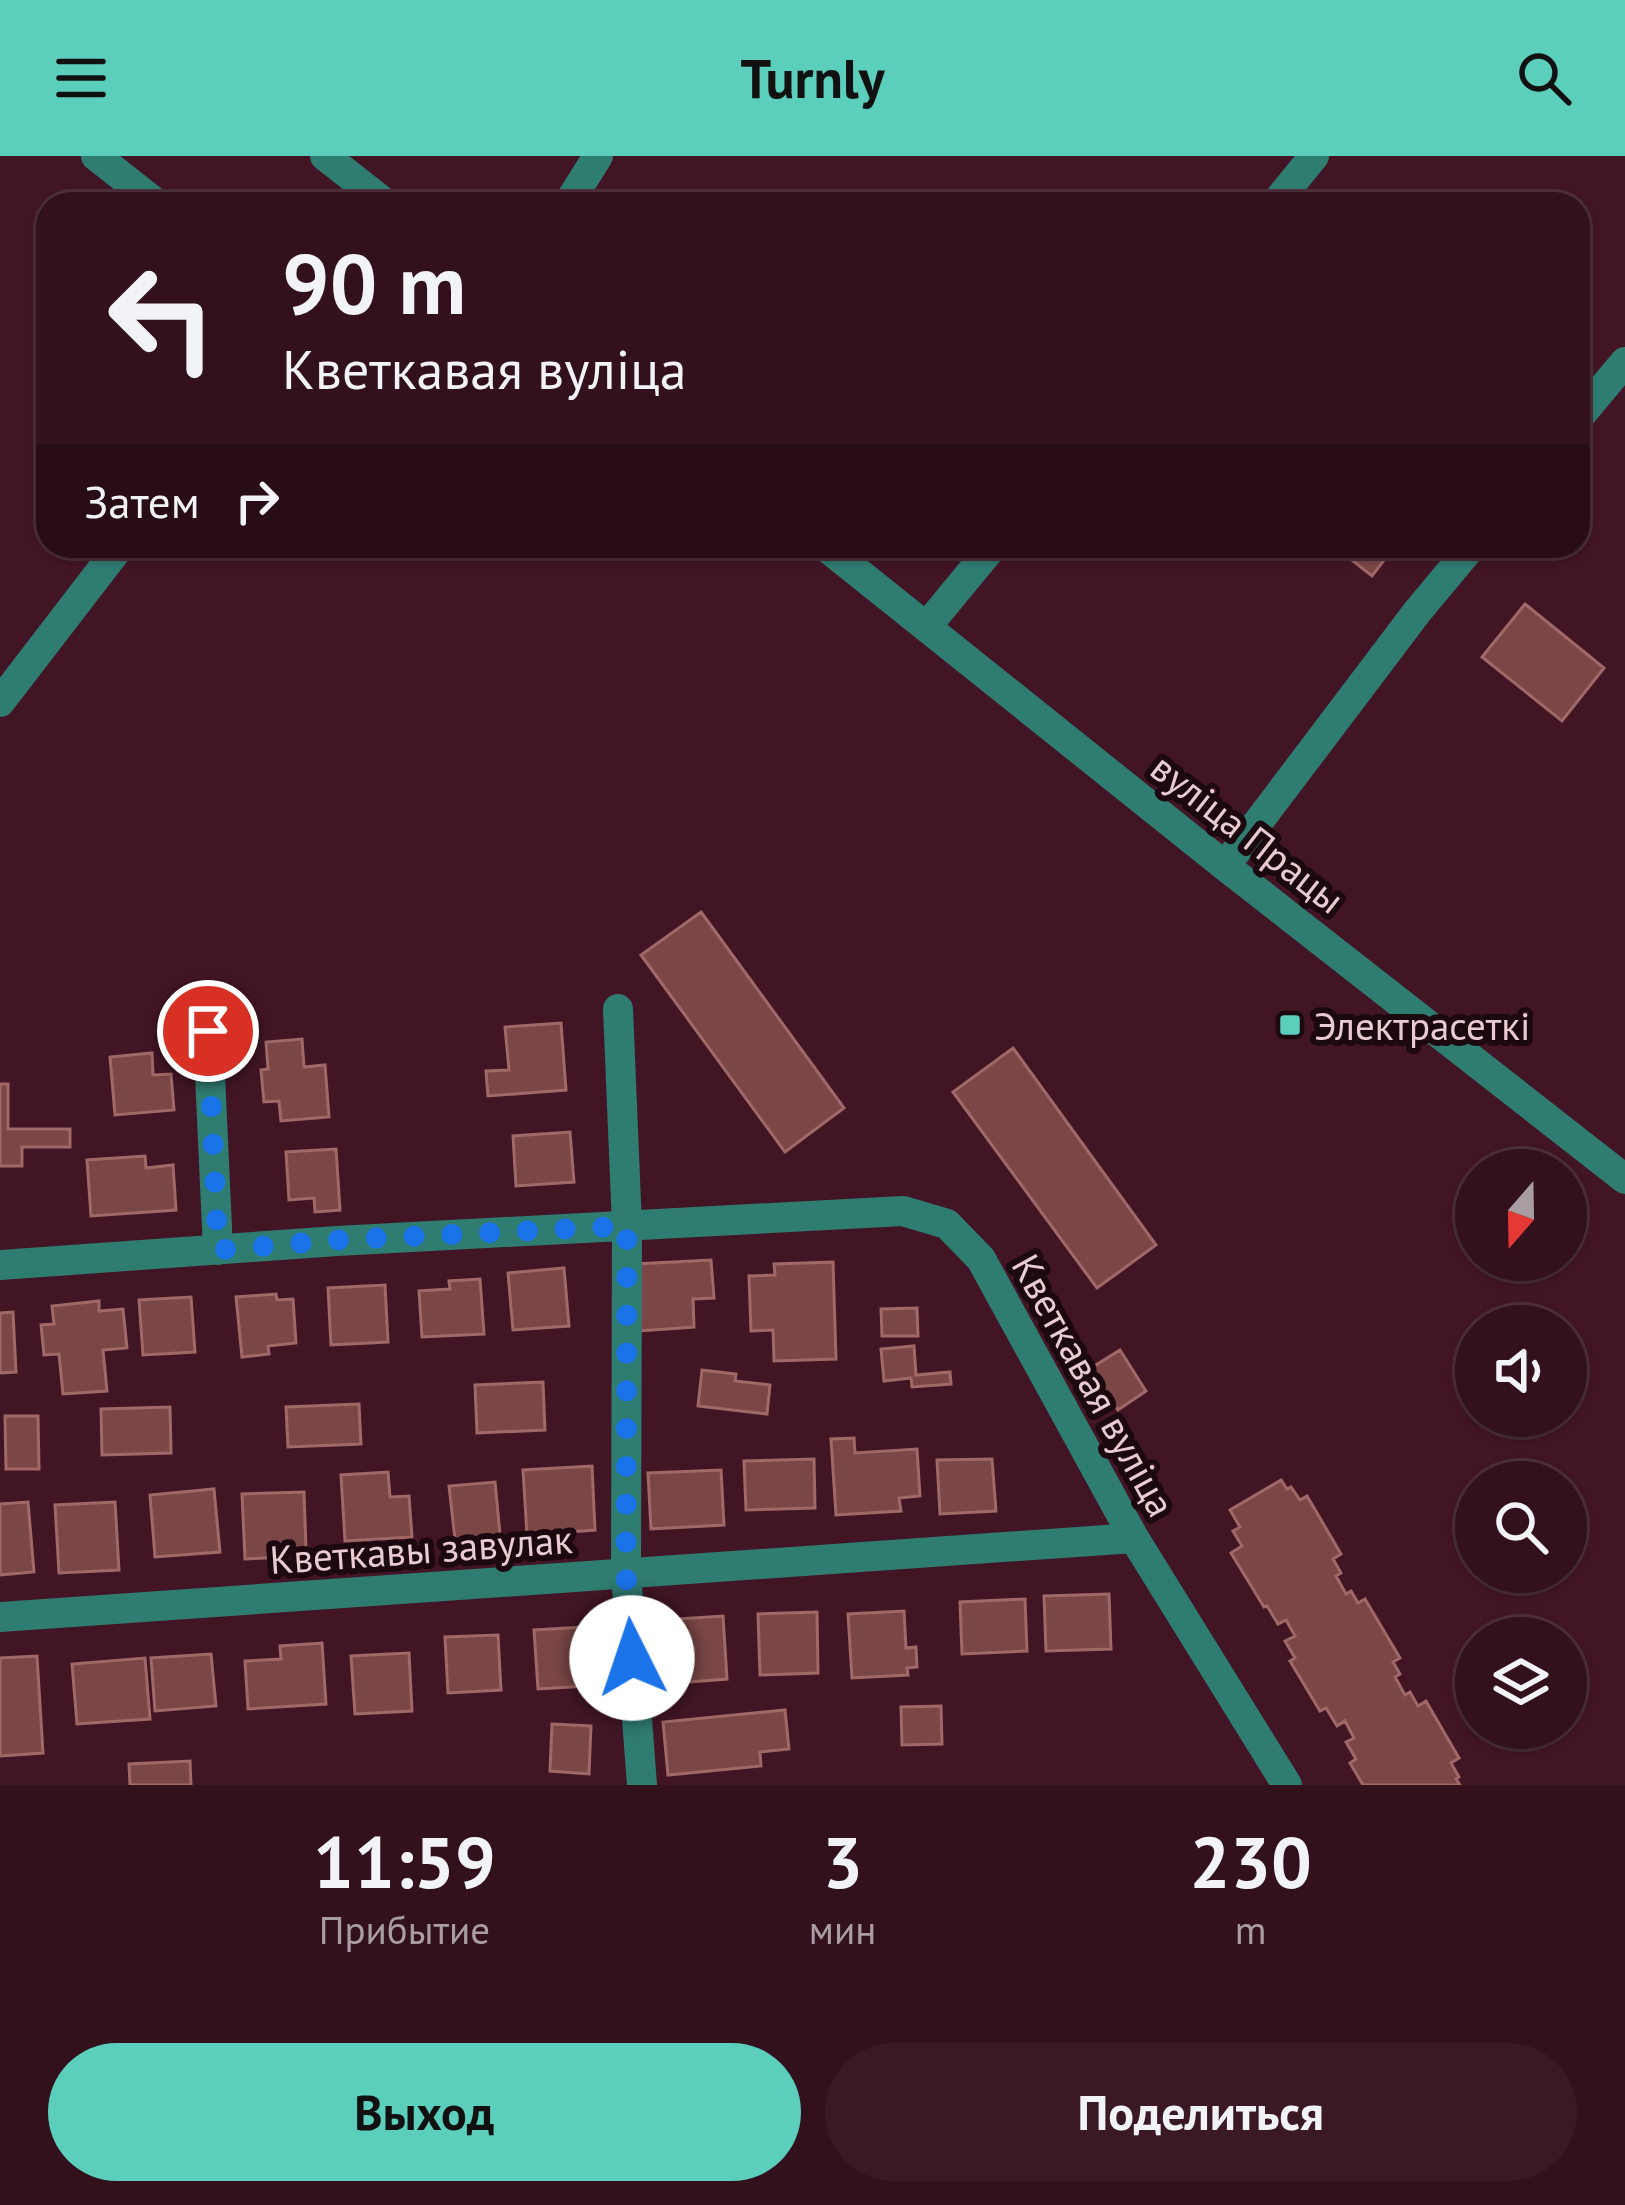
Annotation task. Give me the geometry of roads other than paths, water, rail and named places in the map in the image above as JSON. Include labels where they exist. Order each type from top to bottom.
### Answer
[{"type":"street","points":[[96,156],[142,192]]},
{"type":"street","points":[[325,156],[366,192]]},
{"type":"street","points":[[576,192],[598,156]]},
{"type":"street","points":[[1285,192],[1314,156]]},
{"type":"street","points":[[1590,404],[1625,362]]},
{"type":"street","points":[[0,702],[111,558]]},
{"type":"street","name":"вуліца Працы","points":[[841,558],[1625,1179]]},
{"type":"street","points":[[927,626],[983,558]]},
{"type":"street","points":[[1225,866],[1462,558]]},
{"type":"street","points":[[618,1009],[627,1226],[626,1574],[642,1785]]},
{"type":"street","points":[[208,1031],[218,1250]]},
{"type":"street","name":"Кветкавая вуліца","points":[[0,1265],[337,1240],[903,1211],[947,1224],[981,1259],[1134,1538],[1287,1785]]},
{"type":"street","name":"Кветкавы завулак","points":[[0,1617],[1134,1538]]},
{"type":"place","name":"Электрасеткі","points":[[1290,1025]]}]
